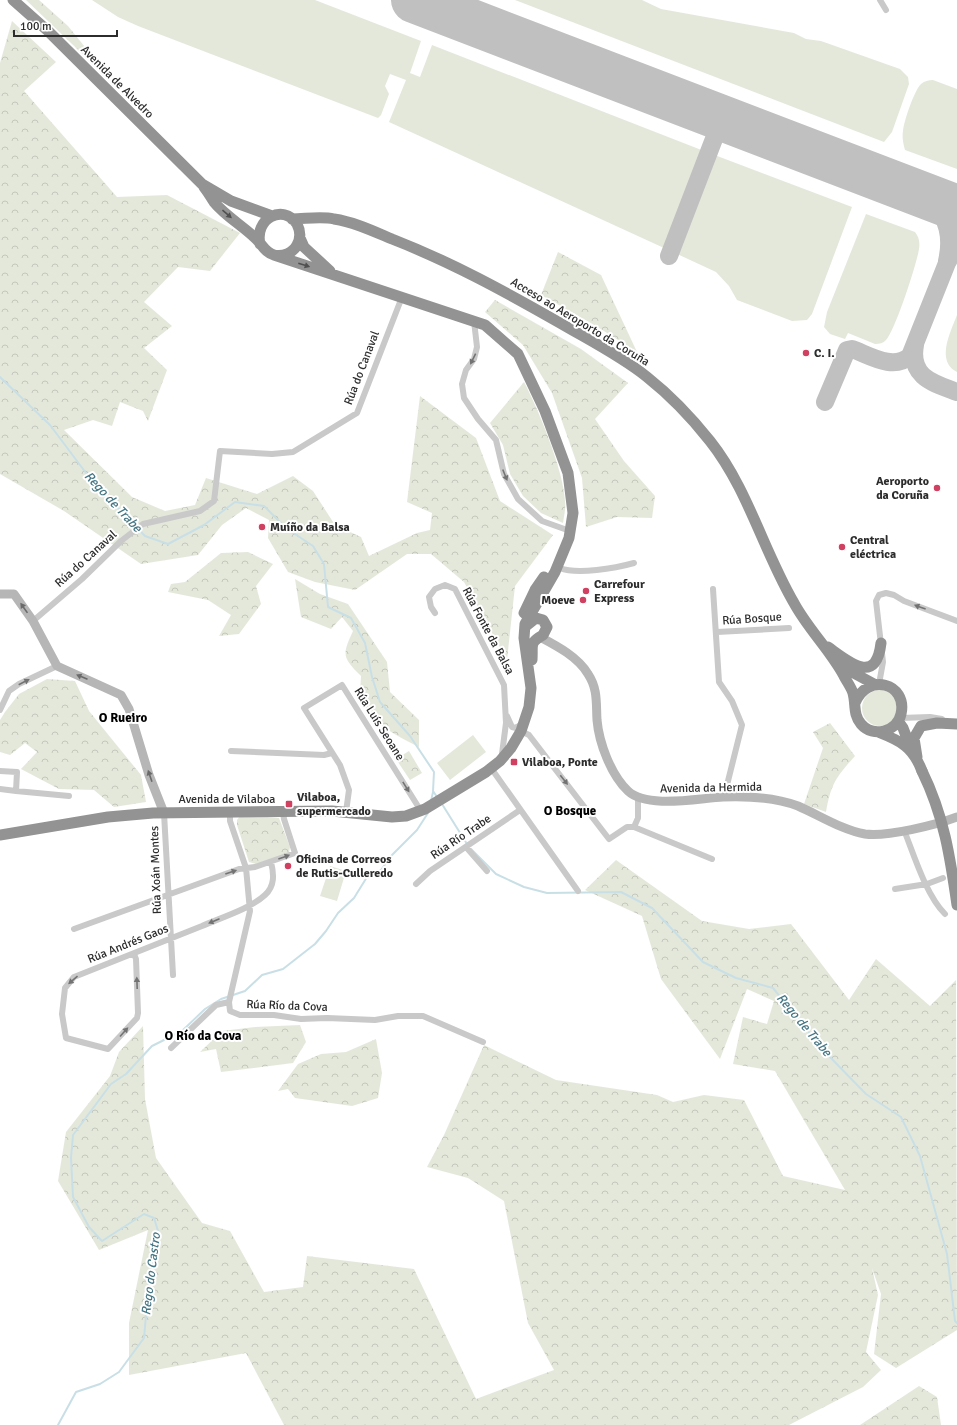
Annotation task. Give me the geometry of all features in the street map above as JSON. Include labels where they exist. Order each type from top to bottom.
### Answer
[{"type":"highway","name":"Avenida de Alvedro","points":[[13,0],[48,31],[202,184],[215,203],[260,244]]},
{"type":"highway","name":"Avenida de Alvedro","points":[[202,184],[231,201],[272,216]]},
{"type":"highway","points":[[333,275],[304,247],[292,219],[286,216],[272,216],[262,224],[259,237],[260,244],[268,253],[333,275],[402,297],[474,322],[485,325],[518,354],[545,411],[568,473],[573,513],[570,534],[560,568],[544,606],[543,620],[547,627],[541,636],[533,642],[531,688]]},
{"type":"highway","name":"Acceso ao Aeroporto da Coruña","points":[[292,219],[332,218],[359,225],[436,256],[493,285],[620,358],[647,377],[684,410],[728,466],[743,493],[794,604],[842,672],[852,691],[855,710],[860,722],[871,731],[894,738],[914,753]]},
{"type":"highway","name":"Acceso ao Aeroporto da Coruña","points":[[299,234],[320,223],[359,225]]},
{"type":"highway","points":[[274,255],[287,254],[293,250],[299,234]]},
{"type":"highway","points":[[531,688],[525,676],[519,641],[520,627],[526,608],[570,534]]},
{"type":"highway","points":[[523,664],[524,656],[522,631],[555,572],[570,534]]},
{"type":"highway","points":[[541,636],[529,632],[525,618],[528,608],[543,579]]},
{"type":"highway","points":[[531,688],[524,638],[526,625],[536,618],[543,620]]},
{"type":"highway","points":[[822,643],[852,665],[860,668],[866,668],[876,662],[879,656],[880,643]]},
{"type":"highway","name":"Acceso ao Aeroporto da Coruña","points":[[822,643],[850,671],[876,684],[892,688],[897,692],[902,705],[899,720],[932,792],[945,832],[957,905]]},
{"type":"highway","points":[[855,703],[862,691],[876,684]]},
{"type":"highway","name":"Avenida de Vilaboa","points":[[0,835],[108,817],[164,812],[346,812],[392,817],[406,816],[423,810],[447,796],[500,761],[522,727],[529,707],[531,688]]},
{"type":"highway","points":[[877,732],[889,729],[899,720]]},
{"type":"highway","points":[[914,753],[915,733],[921,726],[937,722],[957,724]]},
{"type":"street","points":[[880,0],[886,10]]},
{"type":"street","name":"Rúa do Canaval","points":[[33,621],[82,579],[121,541],[143,524],[200,511],[214,501],[220,451],[272,454],[293,452],[357,413],[402,297]]},
{"type":"street","points":[[474,322],[477,347],[474,359],[466,370],[462,384],[464,398],[478,419],[496,440],[504,474],[518,499],[542,521],[570,534]]},
{"type":"street","points":[[560,568],[577,571],[622,566],[634,563]]},
{"type":"street","name":"Rúa Fonte da Balsa","points":[[435,613],[431,607],[429,597],[435,589],[445,585],[455,588],[504,685],[504,750],[500,761]]},
{"type":"street","name":"Rúa Bosque","points":[[713,589],[717,632],[719,682],[732,701],[742,725],[724,797]]},
{"type":"street","points":[[876,684],[883,662],[876,601],[879,595],[886,593],[894,595],[904,602],[957,621]]},
{"type":"street","points":[[0,594],[14,594],[33,621],[57,666],[121,694],[129,709],[149,775],[164,812]]},
{"type":"street","name":"Rúa Bosque","points":[[717,632],[789,628]]},
{"type":"street","name":"Avenida da Hermida","points":[[541,636],[556,646],[587,672],[596,692],[597,720],[601,741],[612,767],[621,783],[630,792],[638,797],[662,801],[724,797],[776,800],[796,806],[854,831],[866,834],[904,830],[957,817]]},
{"type":"street","points":[[0,710],[9,691],[19,684],[57,666]]},
{"type":"street","name":"Rúa Luís Seoane","points":[[332,753],[304,708],[342,685],[423,810]]},
{"type":"street","name":"Rúa Fonte da Balsa","points":[[505,707],[510,725],[512,727],[522,727]]},
{"type":"street","points":[[899,720],[930,717],[957,724]]},
{"type":"street","points":[[522,727],[609,839],[627,827],[634,827],[712,859]]},
{"type":"street","points":[[231,751],[324,755],[332,753],[340,765],[349,790],[346,812]]},
{"type":"street","points":[[491,768],[578,891]]},
{"type":"street","points":[[0,771],[17,772],[16,791]]},
{"type":"street","points":[[0,789],[69,796]]},
{"type":"street","points":[[634,827],[638,818],[638,797]]},
{"type":"street","name":"Rúa Río Trabe","points":[[416,884],[430,871],[520,810]]},
{"type":"street","name":"Rúa Río da Cova","points":[[230,811],[230,821],[246,868],[250,905],[250,911],[229,1002],[230,1011],[240,1015],[274,1015],[301,1019],[326,1018],[375,1020],[398,1016],[423,1016],[484,1042]]},
{"type":"street","name":"Rúa Xoán Montes","points":[[164,812],[167,894],[173,976]]},
{"type":"street","points":[[74,929],[167,894],[246,868],[271,862],[295,853],[284,819],[284,812]]},
{"type":"street","points":[[904,830],[939,909],[945,914]]},
{"type":"street","points":[[466,847],[487,871]]},
{"type":"street","name":"Rúa Andrés Gaos","points":[[134,954],[136,959],[137,1018],[108,1049],[66,1038],[62,1014],[65,988],[74,977],[134,954],[250,905],[265,895],[271,887],[274,875],[271,862]]},
{"type":"street","points":[[895,889],[927,884],[943,878]]},
{"type":"street","points":[[171,1048],[216,1005],[229,1002]]},
{"type":"green space","points":[[26,0],[39,0],[68,26],[118,88]]},
{"type":"green space","points":[[92,0],[315,0],[421,41],[410,73],[420,77],[432,45],[704,151],[664,248],[389,122],[406,80],[390,74],[385,86],[389,94],[381,115],[378,118],[138,26],[118,17]]},
{"type":"green space","points":[[515,0],[642,0],[661,9],[794,33],[806,39],[821,41],[900,69],[908,77],[909,84],[892,132],[884,142]]},
{"type":"green space","points":[[12,21],[56,62],[24,91],[117,197],[167,195],[240,233],[210,271],[178,267],[144,302],[172,326],[144,348],[167,370],[148,421],[143,411],[120,402],[112,426],[93,420],[64,430],[132,497],[165,511],[195,505],[206,478],[257,494],[293,476],[313,491],[335,525],[361,537],[369,556],[417,533],[430,530],[432,513],[407,502],[420,396],[476,438],[500,501],[553,535],[515,586],[507,660],[464,582],[431,554],[407,554],[355,590],[315,582],[288,572],[268,538],[269,520],[246,508],[222,525],[198,555],[141,564],[64,511],[0,474],[0,63]]},
{"type":"green space","points":[[933,80],[957,89],[957,169],[905,150],[904,147],[904,126],[912,99],[921,84]]},
{"type":"green space","points":[[712,154],[852,207],[812,314],[807,320],[792,321],[737,300],[729,286],[716,272],[675,253]]},
{"type":"green space","points":[[866,214],[915,232],[919,242],[919,249],[914,268],[895,324],[886,340],[880,344],[875,344],[848,333],[845,339],[830,334],[824,327],[827,312]]},
{"type":"green space","points":[[558,252],[601,275],[637,352],[596,326],[541,295]]},
{"type":"green space","points":[[495,300],[581,349],[628,383],[595,419],[624,461],[655,496],[652,518],[617,517],[586,527],[582,478],[552,393],[523,345],[485,312]]},
{"type":"green space","points":[[957,315],[957,372],[950,367],[947,361],[946,345]]},
{"type":"green space","points":[[524,382],[543,423],[560,474],[564,489],[565,504],[563,523],[541,513],[523,496],[510,474],[503,445],[490,423]]},
{"type":"green space","points":[[248,552],[273,564],[256,586],[261,604],[239,634],[219,636],[231,615],[208,600],[168,592],[171,584],[185,582],[221,553]]},
{"type":"green space","points":[[295,579],[320,594],[348,604],[387,662],[390,692],[419,720],[419,747],[385,728],[370,714],[360,696],[361,676],[347,660],[347,645],[353,631],[342,617],[331,629],[301,617]]},
{"type":"green space","points":[[47,679],[75,681],[89,711],[141,775],[146,802],[114,807],[94,790],[59,789],[21,769],[37,752],[25,743],[10,755],[0,752],[0,720],[5,712],[19,694]]},
{"type":"green space","points":[[884,690],[893,695],[897,701],[897,715],[893,721],[884,726],[876,726],[867,721],[863,715],[862,704],[867,695],[873,691]]},
{"type":"green space","points":[[830,723],[855,756],[835,781],[826,812],[804,804],[823,748],[813,732]]},
{"type":"green space","points":[[473,735],[486,752],[450,780],[437,763]]},
{"type":"green space","points":[[409,751],[422,773],[410,780],[396,759]]},
{"type":"green space","points":[[241,815],[279,818],[290,847],[289,853],[256,864],[249,862],[237,825],[237,820]]},
{"type":"green space","points":[[616,860],[702,921],[749,929],[791,924],[849,1000],[876,959],[930,1006],[956,980],[957,1330],[896,1368],[874,1354],[881,1294],[872,1268],[878,1295],[866,1352],[881,1370],[863,1387],[789,1425],[284,1425],[246,1353],[129,1375],[129,1323],[148,1230],[99,1250],[58,1181],[66,1132],[110,1076],[119,1052],[143,1026],[145,1099],[156,1158],[202,1223],[230,1231],[264,1292],[303,1287],[307,1256],[414,1269],[476,1399],[554,1370],[528,1323],[504,1201],[468,1178],[427,1167],[444,1135],[484,1045],[556,1080],[657,1095],[673,1102],[704,1095],[744,1100],[783,1176],[845,1190],[775,1071],[733,1064],[743,1017],[767,1024],[774,1001],[747,989],[720,1059],[661,979],[642,916],[585,890]]},
{"type":"green space","points":[[330,866],[346,871],[337,901],[320,896]]},
{"type":"green space","points":[[300,1025],[306,1042],[293,1063],[221,1072],[216,1049],[200,1052],[222,1031],[255,1027]]},
{"type":"green space","points":[[376,1039],[382,1073],[378,1098],[352,1106],[295,1098],[288,1089],[278,1091],[298,1064],[321,1054],[346,1052]]},
{"type":"green space","points":[[919,1386],[937,1397],[941,1425],[860,1425]]},
{"type":"waterway","name":"Rego de Trabe","points":[[0,377],[50,425],[92,481],[145,536],[168,544],[204,525],[235,502],[264,506],[286,528],[313,546],[324,564],[328,607],[351,618],[365,643],[372,677],[380,702],[410,736],[434,772],[433,791],[437,797]]},
{"type":"waterway","name":"Rego do Castro","points":[[431,801],[433,792]]},
{"type":"waterway","name":"Rego de Trabe","points":[[442,804],[467,844]]},
{"type":"waterway","name":"Rego do Castro","points":[[58,1425],[76,1392],[100,1384],[119,1372],[144,1338],[149,1282],[158,1231],[154,1218],[144,1214],[102,1241],[89,1227],[73,1197],[71,1158],[73,1135],[111,1084],[126,1074],[152,1046],[182,1031],[205,1009],[221,999],[245,991],[262,975],[283,969],[315,944],[338,913],[354,898],[367,877],[381,870],[392,855],[417,830],[428,813]]},
{"type":"waterway","name":"Rego de Trabe","points":[[471,849],[496,874],[524,887],[547,893],[621,892],[652,908],[703,962],[736,978],[773,988],[824,1051],[866,1094],[901,1117],[920,1156],[947,1254],[955,1321],[957,1323]]},
{"type":"taxiway","points":[[669,256],[722,118]]},
{"type":"taxiway","points":[[924,195],[938,208],[946,224],[949,242],[947,261]]},
{"type":"taxiway","points":[[825,402],[847,350],[852,349],[873,358],[889,362],[896,362],[910,356],[947,263],[957,245]]},
{"type":"taxiway","points":[[915,345],[914,356],[919,372],[932,382],[957,392]]},
{"type":"runway","points":[[414,0],[957,208]]},
{"type":"place","name":"C. I.","points":[[806,353]]},
{"type":"place","name":"Aeroporto da Coruña","points":[[937,488]]},
{"type":"place","name":"Muíño da Balsa","points":[[262,527]]},
{"type":"place","name":"Central eléctrica","points":[[842,547]]},
{"type":"place","name":"Carrefour Express","points":[[586,591]]},
{"type":"place","name":"Moeve","points":[[583,600]]},
{"type":"place","name":"Vilaboa, Ponte","points":[[514,762]]},
{"type":"place","name":"Vilaboa, supermercado","points":[[289,804]]},
{"type":"place","name":"Oficina de Correos de Rutis-Culleredo","points":[[288,866]]},
{"type":"district","name":"O Rueiro","points":[[123,718]]},
{"type":"district","name":"O Bosque","points":[[570,811]]},
{"type":"district","name":"O Río da Cova","points":[[203,1036]]}]
